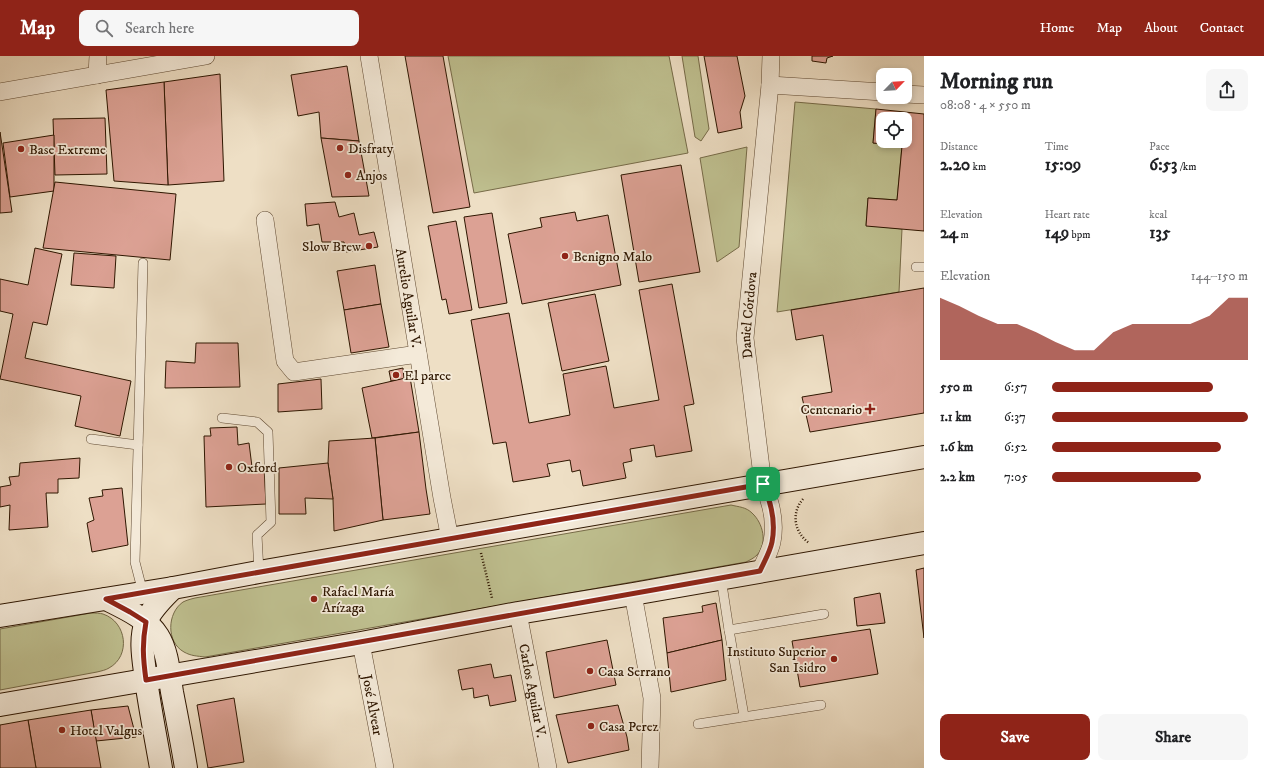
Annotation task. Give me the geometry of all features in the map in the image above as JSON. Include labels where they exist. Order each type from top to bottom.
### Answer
[{"type":"main road","points":[[0,616],[173,588],[924,457]]},
{"type":"main road","points":[[0,704],[361,643],[518,613],[924,543]]},
{"type":"main road","points":[[161,768],[146,680],[143,657],[143,638],[146,622],[155,608],[173,588]]},
{"type":"main road","points":[[106,599],[146,622],[158,636],[165,654],[170,675],[186,768]]},
{"type":"street","points":[[97,75],[98,56]]},
{"type":"street","points":[[0,92],[206,56]]},
{"type":"street","name":"Aurelio Aguilar V.","points":[[369,56],[450,539]]},
{"type":"street","name":"Daniel Córdova","points":[[760,571],[772,542],[773,522],[769,498],[763,484],[745,338],[770,85],[771,56]]},
{"type":"street","points":[[770,85],[876,92]]},
{"type":"street","points":[[912,94],[924,95]]},
{"type":"street","points":[[265,220],[285,361],[294,372],[418,354]]},
{"type":"street","points":[[634,594],[652,698],[650,768]]},
{"type":"street","name":"Carlos Aguilar V.","points":[[518,613],[548,768]]},
{"type":"street","name":"José Alvear","points":[[361,643],[384,768]]},
{"type":"lane","points":[[143,263],[135,562],[143,593]]},
{"type":"lane","points":[[222,418],[257,422],[268,432],[272,522],[257,535],[259,572]]},
{"type":"lane","points":[[91,439],[138,445]]},
{"type":"lane","points":[[721,578],[744,716]]},
{"type":"lane","points":[[729,630],[824,614]]},
{"type":"lane","points":[[698,724],[821,705]]},
{"type":"path","points":[[805,496],[799,503],[795,521],[800,534],[804,539],[815,544]]},
{"type":"path","points":[[477,534],[496,618]]},
{"type":"green space","points":[[448,56],[669,56],[688,153],[474,193]]},
{"type":"green space","points":[[682,56],[698,56],[709,129],[701,141],[695,137]]},
{"type":"green space","points":[[795,102],[876,109],[873,143],[876,143],[876,148],[902,148],[897,200],[868,198],[866,225],[902,229],[899,292],[777,312]]},
{"type":"green space","points":[[747,147],[739,247],[717,262],[700,158]]},
{"type":"green space","points":[[731,505],[750,511],[759,522],[763,533],[760,550],[756,556],[746,562],[205,657],[184,652],[174,642],[172,635],[171,627],[174,613],[183,602],[195,598]]},
{"type":"green space","points":[[91,613],[102,614],[111,618],[121,631],[123,648],[121,656],[116,663],[108,669],[97,672],[0,690],[0,629]]},
{"type":"building","points":[[405,56],[443,56],[470,207],[433,213]]},
{"type":"building","points":[[704,56],[737,56],[745,96],[740,112],[742,128],[718,133]]},
{"type":"building","points":[[812,56],[833,56],[827,58],[826,63],[812,61]]},
{"type":"building","points":[[347,66],[359,141],[321,138],[319,112],[298,116],[291,75]]},
{"type":"building","points":[[220,74],[224,181],[168,185],[164,82]]},
{"type":"building","points":[[164,82],[168,185],[114,181],[106,90]]},
{"type":"building","points":[[876,109],[905,112],[876,112],[876,143],[873,143]]},
{"type":"building","points":[[912,113],[924,114],[924,231],[866,226],[868,198],[897,200],[902,148],[912,148]]},
{"type":"building","points":[[105,118],[107,174],[55,175],[53,119]]},
{"type":"building","points":[[0,132],[12,212],[0,213]]},
{"type":"building","points":[[54,135],[54,191],[10,197],[3,143]]},
{"type":"building","points":[[321,138],[359,141],[369,196],[332,197]]},
{"type":"building","points":[[681,165],[700,272],[639,282],[621,175]]},
{"type":"building","points":[[55,182],[176,194],[170,260],[43,248]]},
{"type":"building","points":[[335,202],[339,217],[354,213],[359,235],[374,232],[378,247],[346,252],[344,242],[322,242],[319,224],[307,226],[305,204]]},
{"type":"building","points":[[575,212],[577,221],[608,215],[621,285],[522,304],[508,234],[542,227],[540,218]]},
{"type":"building","points":[[492,213],[507,303],[479,308],[464,217]]},
{"type":"building","points":[[456,221],[472,310],[449,314],[446,299],[442,300],[428,226]]},
{"type":"building","points":[[35,248],[62,254],[47,325],[33,322],[25,358],[131,381],[120,436],[75,426],[81,396],[0,379],[13,314],[0,311],[0,279],[28,285]]},
{"type":"building","points":[[74,253],[116,256],[114,288],[71,285]]},
{"type":"building","points":[[375,265],[381,304],[344,310],[337,271]]},
{"type":"building","name":"Benigno Malo","points":[[672,284],[694,404],[684,406],[692,451],[656,457],[654,445],[630,449],[632,461],[623,463],[626,478],[583,486],[580,470],[572,472],[570,460],[547,464],[550,476],[513,482],[506,442],[493,444],[471,320],[509,313],[529,423],[570,415],[563,374],[606,366],[614,408],[659,400],[639,290]]},
{"type":"building","points":[[924,288],[924,413],[810,432],[802,397],[832,392],[823,335],[796,340],[791,310]]},
{"type":"building","points":[[595,294],[609,361],[562,371],[548,303]]},
{"type":"building","points":[[381,304],[389,347],[351,353],[344,310]]},
{"type":"building","points":[[196,343],[238,343],[240,387],[165,388],[166,361],[195,363]]},
{"type":"building","points":[[403,368],[404,379],[391,381],[389,371]]},
{"type":"building","points":[[410,377],[419,432],[372,438],[362,388]]},
{"type":"building","points":[[321,379],[322,409],[278,412],[278,384]]},
{"type":"building","name":"Oxford","points":[[237,427],[238,445],[249,443],[252,467],[264,467],[266,504],[206,507],[204,436],[211,436],[210,428]]},
{"type":"building","points":[[419,432],[430,514],[383,520],[375,438]]},
{"type":"building","points":[[375,438],[383,520],[334,531],[333,499],[328,463],[329,441]]},
{"type":"building","points":[[80,458],[79,478],[58,479],[58,493],[46,493],[48,527],[9,530],[10,505],[0,507],[0,487],[11,485],[9,477],[19,476],[20,463]]},
{"type":"building","points":[[328,463],[333,499],[305,498],[306,514],[279,514],[279,468]]},
{"type":"building","points":[[122,488],[128,545],[92,552],[87,523],[94,520],[89,498],[103,496],[102,490]]},
{"type":"building","points":[[924,568],[924,638],[916,570]]},
{"type":"building","points":[[880,593],[885,623],[857,626],[854,598]]},
{"type":"building","points":[[716,603],[722,640],[667,653],[663,618],[703,612],[702,606]]},
{"type":"building","name":"Instituto Superior San Isidro","points":[[870,629],[878,674],[800,687],[792,641]]},
{"type":"building","points":[[607,640],[616,685],[554,698],[546,652]]},
{"type":"building","points":[[722,640],[726,680],[671,692],[667,653]]},
{"type":"building","points":[[491,664],[494,678],[511,675],[516,701],[490,706],[488,695],[474,698],[473,688],[462,690],[458,670]]},
{"type":"building","points":[[234,698],[244,762],[208,768],[197,705]]},
{"type":"building","name":"Casa Perez","points":[[618,705],[629,750],[568,763],[556,715]]},
{"type":"building","points":[[128,706],[136,737],[96,741],[91,710]]},
{"type":"building","name":"Hotel Valgus","points":[[91,710],[101,768],[36,768],[28,720]]},
{"type":"building","points":[[28,720],[36,768],[0,768],[0,725]]},
{"type":"place","name":"Disfraty","points":[[340,148]]},
{"type":"place","name":"Base Extreme","points":[[21,149]]},
{"type":"place","name":"Anjos","points":[[348,175]]},
{"type":"place","name":"Slow Brew","points":[[369,246]]},
{"type":"place","name":"Benigno Malo","points":[[565,256]]},
{"type":"place","name":"El parce","points":[[396,375]]},
{"type":"place","name":"Centenario","points":[[870,409]]},
{"type":"place","name":"Oxford","points":[[229,467]]},
{"type":"place","name":"Rafael María Arízaga","points":[[314,599]]},
{"type":"place","name":"Instituto Superior San Isidro","points":[[834,659]]},
{"type":"place","name":"Casa Serrano","points":[[590,671]]},
{"type":"place","name":"Casa Perez","points":[[591,726]]},
{"type":"place","name":"Hotel Valgus","points":[[62,730]]},
{"type":"route","points":[[763,484],[769,498],[773,522],[772,542],[760,571],[518,613],[361,643],[146,680],[143,657],[143,638],[146,622],[106,599],[173,588],[763,484]]}]
